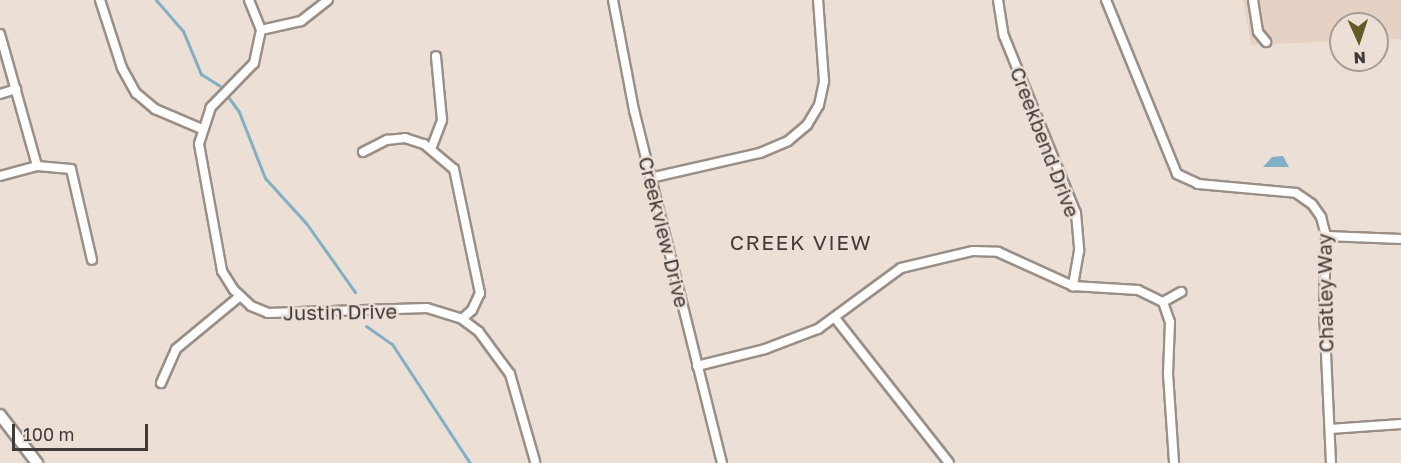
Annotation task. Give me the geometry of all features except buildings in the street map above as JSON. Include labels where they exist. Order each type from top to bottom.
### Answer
[{"type":"street","points":[[100,0],[122,68],[136,93],[155,109],[202,129]]},
{"type":"street","points":[[249,0],[261,30],[301,21],[328,0]]},
{"type":"street","name":"Creekview Drive","points":[[613,0],[650,178],[722,463]]},
{"type":"street","points":[[650,178],[760,153],[788,141],[807,125],[819,105],[824,81],[818,0]]},
{"type":"street","name":"Creekbend Drive","points":[[998,0],[1004,36],[1076,213],[1079,251],[1073,286]]},
{"type":"street","name":"Chatley Way","points":[[1106,0],[1177,174],[1198,184],[1296,193],[1317,210],[1326,236],[1324,309],[1331,463]]},
{"type":"street","points":[[1253,0],[1258,32],[1266,42]]},
{"type":"street","name":"Justin Drive","points":[[261,30],[254,63],[211,107],[202,129],[201,165],[222,271],[240,296],[251,306],[268,313],[427,308],[462,319],[480,332],[510,374],[534,461]]},
{"type":"street","points":[[0,34],[38,166]]},
{"type":"street","points":[[431,149],[442,120],[436,56]]},
{"type":"street","points":[[0,94],[16,89]]},
{"type":"street","points":[[363,152],[387,140],[405,138],[431,149],[454,169],[471,238],[480,293],[472,310],[462,319]]},
{"type":"street","points":[[0,176],[38,166],[71,169],[92,260]]},
{"type":"street","points":[[1326,236],[1401,238]]},
{"type":"street","points":[[698,366],[796,339],[835,318],[902,268],[973,250],[1014,258],[1073,286],[1138,290],[1163,302],[1170,322],[1168,374],[1174,463]]},
{"type":"street","points":[[1163,302],[1181,292]]},
{"type":"street","points":[[161,383],[176,349],[240,296]]},
{"type":"street","points":[[835,318],[949,463]]},
{"type":"street","points":[[0,415],[37,463]]},
{"type":"street","points":[[1329,429],[1401,424]]},
{"type":"shaded area","points":[[1243,0],[1401,0],[1401,39],[1389,40],[1389,12],[1329,12],[1329,42],[1251,45]]},
{"type":"water","points":[[1283,156],[1289,167],[1263,167],[1272,157]]},
{"type":"waterway","points":[[156,0],[183,31],[201,74],[220,86]]},
{"type":"waterway","points":[[229,98],[239,112],[265,178],[306,223],[355,292]]},
{"type":"waterway","points":[[366,326],[392,344],[470,463]]},
{"type":"district","name":"CREEK VIEW","points":[[801,242]]}]
